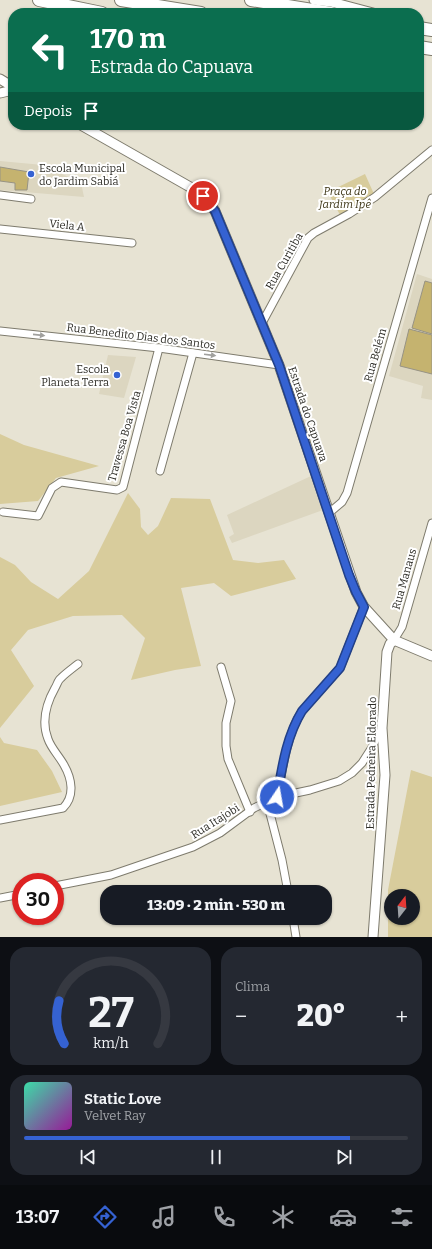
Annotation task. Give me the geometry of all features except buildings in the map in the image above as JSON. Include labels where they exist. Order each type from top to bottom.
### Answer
[{"type":"highway","points":[[40,0],[78,8]]},
{"type":"highway","points":[[121,0],[170,8]]},
{"type":"highway","points":[[251,0],[331,5]]},
{"type":"street","points":[[314,0],[347,8]]},
{"type":"street","name":"Estrada do Capuava","points":[[90,130],[190,187],[208,201],[215,211],[279,365],[356,592],[364,607],[394,640],[432,656]]},
{"type":"street","name":"Rua Curitiba","points":[[262,323],[308,238],[375,197],[432,150]]},
{"type":"street","points":[[0,195],[31,199]]},
{"type":"street","name":"Rua Belém","points":[[329,513],[342,502],[347,493],[432,198]]},
{"type":"street","name":"Viela A","points":[[0,229],[132,243]]},
{"type":"street","name":"Rua Benedito Dias dos Santos","points":[[0,331],[159,348],[279,365]]},
{"type":"street","name":"Travessa Boa Vista","points":[[3,512],[38,516],[52,488],[61,482],[117,490],[123,487],[159,348]]},
{"type":"street","points":[[160,471],[193,353]]},
{"type":"street","name":"Rua Manaus","points":[[394,640],[402,626],[432,523]]},
{"type":"street","points":[[277,797],[288,742],[297,718],[340,668],[364,607]]},
{"type":"street","name":"Estrada Pedreira Eldorado","points":[[373,937],[381,850],[385,775],[382,728],[387,652],[390,644],[394,640]]},
{"type":"street","points":[[0,820],[63,808],[68,802],[71,788],[68,776],[64,765],[47,738],[44,721],[48,701],[60,678],[78,664]]},
{"type":"street","points":[[221,667],[231,701],[226,723],[226,746],[228,758],[250,812]]},
{"type":"street","name":"Rua Itajobi","points":[[64,884],[111,875],[193,847],[220,833],[250,812],[277,797],[310,790],[339,781],[352,773],[362,763],[382,728]]},
{"type":"street","points":[[267,802],[282,860],[287,885]]},
{"type":"street","points":[[0,898],[12,896]]},
{"type":"street","points":[[294,925],[296,937]]},
{"type":"shaded area","name":"Escola Municipal do Jardim Sabiá","points":[[0,161],[43,165],[81,183],[84,197],[0,190]]},
{"type":"shaded area","points":[[417,274],[432,279],[432,400],[421,398],[423,386],[389,376]]},
{"type":"shaded area","name":"Escola Planeta Terra","points":[[108,355],[136,357],[124,398],[99,394]]},
{"type":"shaded area","points":[[311,476],[323,510],[232,543],[229,537],[234,534],[227,515]]},
{"type":"green space","name":"Praça do Jardim Ipê","points":[[365,174],[374,194],[340,215],[328,192]]},
{"type":"green space","points":[[0,434],[24,445],[99,466],[56,478],[38,501],[0,504]]},
{"type":"green space","points":[[128,493],[140,509],[141,527],[148,535],[158,526],[171,498],[210,499],[233,560],[258,563],[284,560],[296,579],[231,596],[214,583],[181,588],[201,666],[131,680],[145,638],[122,615],[73,616],[28,630],[11,650],[34,686],[0,728],[0,557],[15,565],[31,582],[58,599],[89,571]]},
{"type":"green space","points":[[0,737],[4,743],[37,750],[52,771],[62,792],[0,806]]},
{"type":"green space","points":[[411,770],[432,777],[432,937],[388,937],[388,925],[420,925],[420,889],[388,889]]},
{"type":"place","name":"Escola Municipal do Jardim Sabiá","points":[[31,174]]},
{"type":"place","name":"Escola Planeta Terra","points":[[117,375]]},
{"type":"route","points":[[203,196],[215,211],[279,365],[349,575],[364,607],[340,668],[297,718],[288,742],[277,797]]}]
